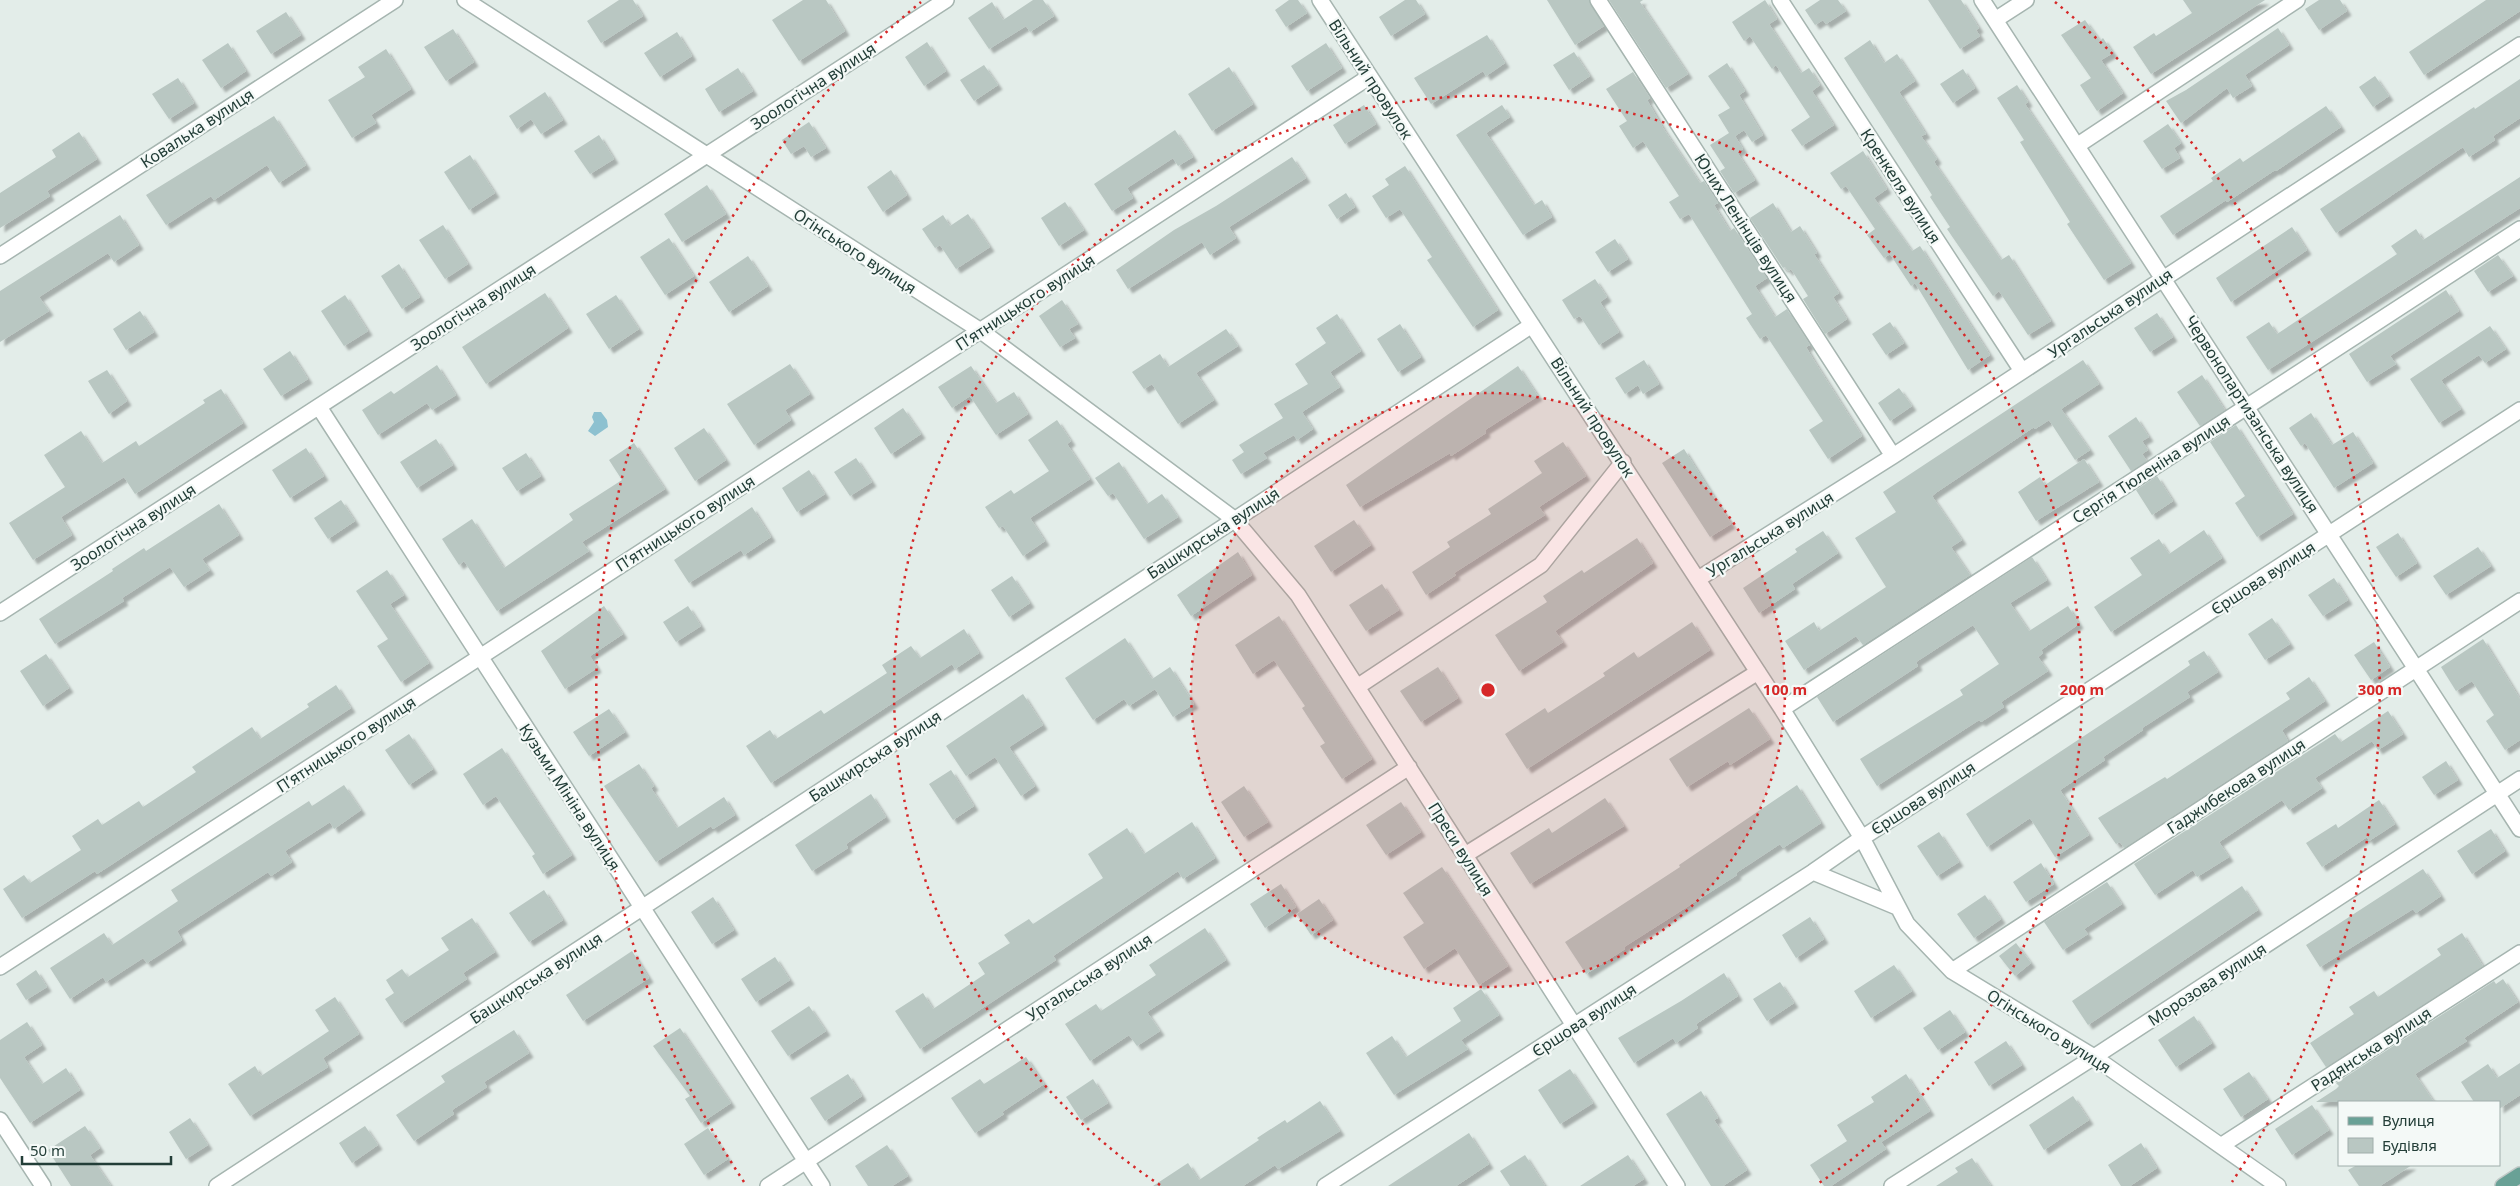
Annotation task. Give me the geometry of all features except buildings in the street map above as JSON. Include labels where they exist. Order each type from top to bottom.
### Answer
[{"type":"main road","points":[[2503,1186],[2520,1175]]},
{"type":"street","name":"Ковалька вулиця","points":[[0,256],[395,0]]},
{"type":"street","name":"Огінського вулиця","points":[[465,0],[981,331],[1234,519]]},
{"type":"street","name":"Зоологічна вулиця","points":[[0,613],[946,0]]},
{"type":"street","name":"Вільний провулок","points":[[1320,0],[1623,462],[1782,709],[1862,838]]},
{"type":"street","name":"Юних Ленінців вулиця","points":[[1598,0],[1894,456]]},
{"type":"street","name":"Кренкеля вулиця","points":[[1780,0],[2022,372]]},
{"type":"street","name":"Червонопартизанська вулиця","points":[[1982,0],[2164,277],[2520,829]]},
{"type":"street","points":[[1995,20],[2026,0]]},
{"type":"street","points":[[2078,145],[2297,0]]},
{"type":"street","name":"Ургальська вулиця","points":[[1698,579],[1894,456],[2520,45]]},
{"type":"street","name":"П’ятницького вулиця","points":[[0,966],[480,657],[1369,77]]},
{"type":"street","name":"Сергія Тюленіна вулиця","points":[[1782,709],[2520,229]]},
{"type":"street","name":"Башкирська вулиця","points":[[217,1186],[1532,324]]},
{"type":"street","name":"Кузьми Мініна вулиця","points":[[319,406],[822,1186]]},
{"type":"street","name":"Єршова вулиця","points":[[1325,1186],[1813,872],[1862,838],[2520,410]]},
{"type":"street","points":[[1357,687],[1540,565],[1623,462]]},
{"type":"street","name":"Преси вулиця","points":[[1234,519],[1298,595],[1677,1186]]},
{"type":"street","name":"Гаджибекова вулиця","points":[[1952,971],[2520,601]]},
{"type":"street","points":[[1466,855],[1758,672]]},
{"type":"street","name":"Ургальська вулиця","points":[[768,1186],[1409,768]]},
{"type":"street","name":"Морозова вулиця","points":[[1892,1186],[2094,1057],[2520,779]]},
{"type":"street","name":"Огінського вулиця","points":[[1862,838],[1907,924],[1952,971],[2094,1057],[2278,1186]]},
{"type":"street","points":[[1813,872],[1897,907]]},
{"type":"street","name":"Радянська вулиця","points":[[2222,1145],[2520,953]]},
{"type":"street","points":[[0,1120],[42,1186]]},
{"type":"water","points":[[594,412],[601,412],[607,420],[608,427],[595,436],[588,431],[594,422],[592,417]]}]
